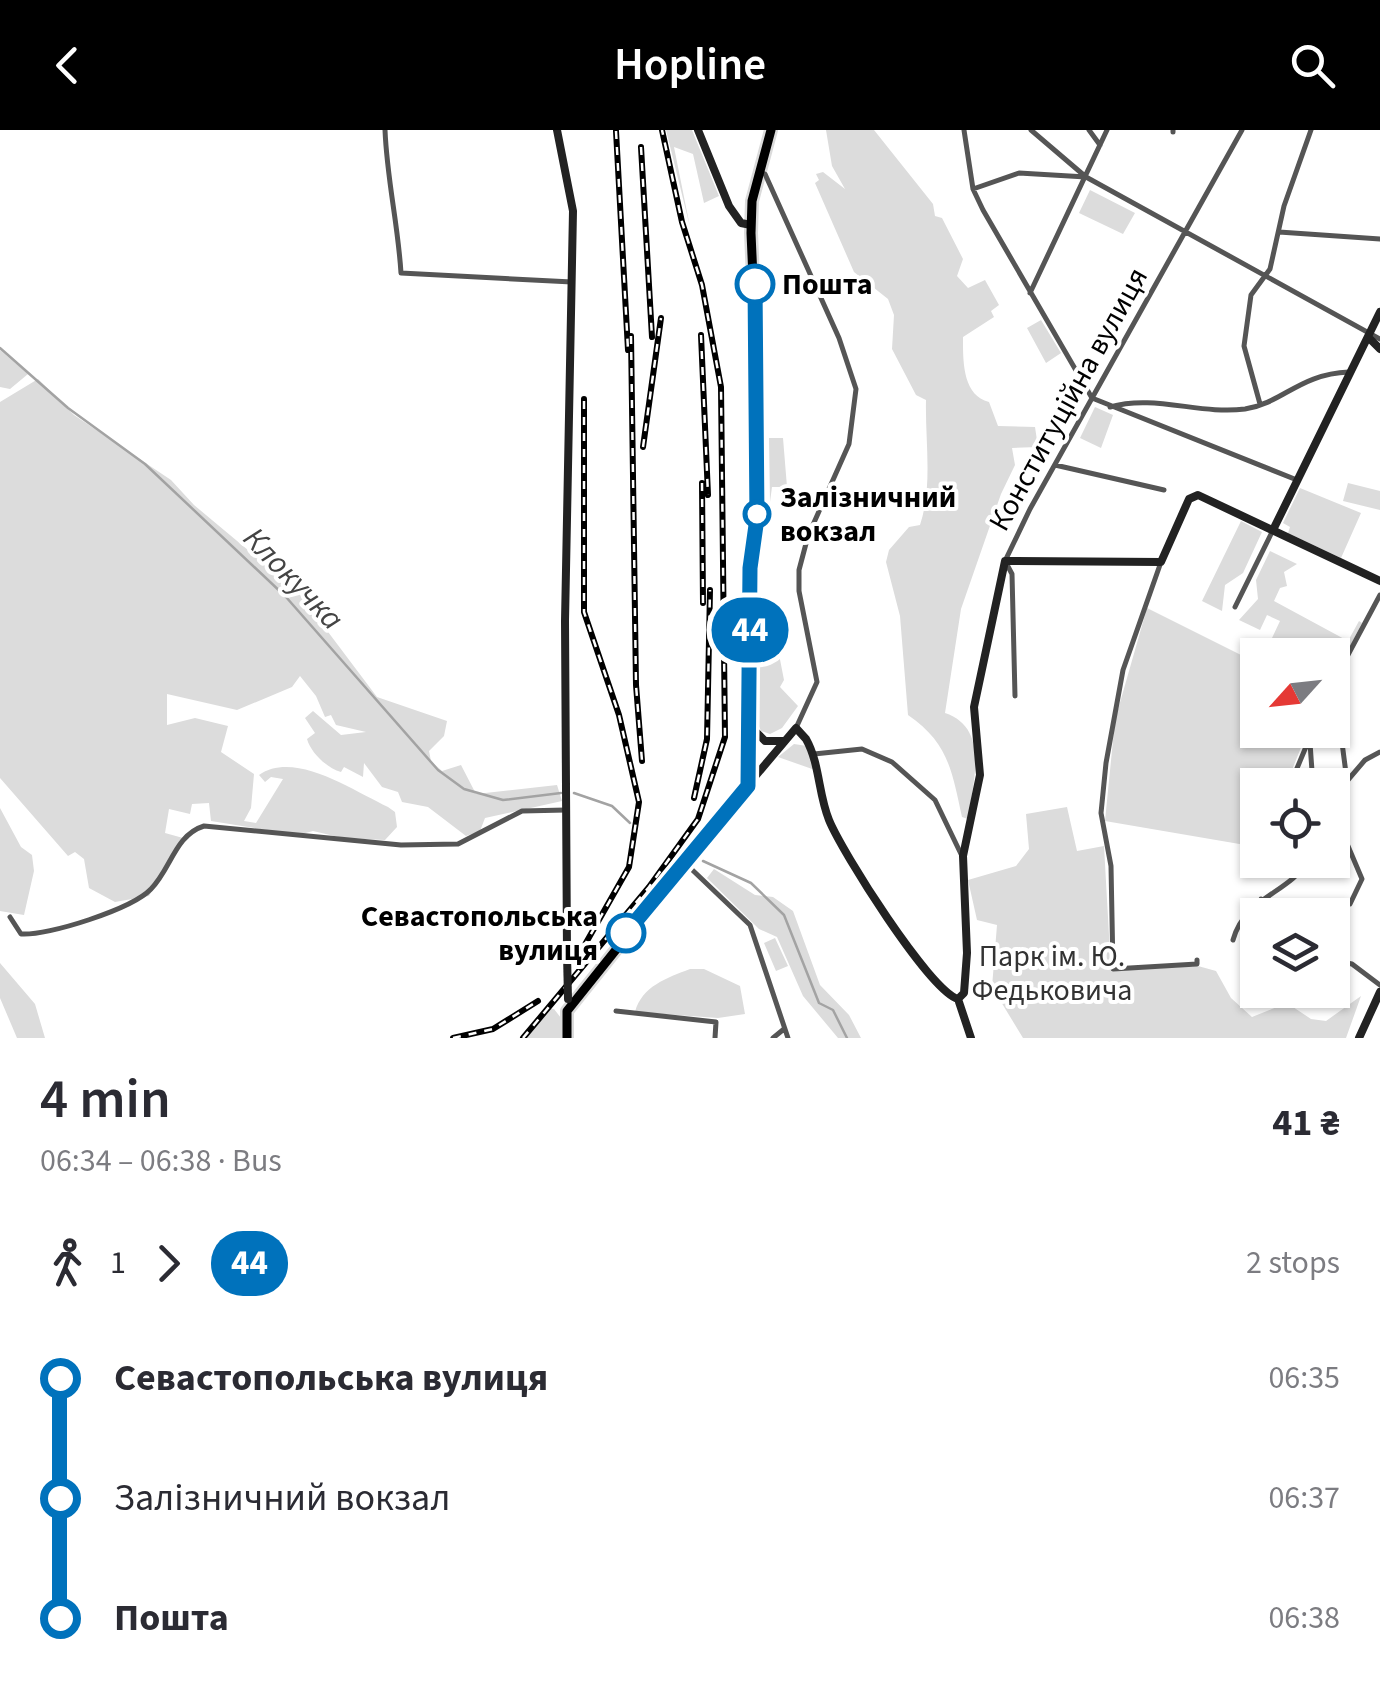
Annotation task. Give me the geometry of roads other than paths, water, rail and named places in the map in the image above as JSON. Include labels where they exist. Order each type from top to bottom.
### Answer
[{"type":"main road","points":[[567,1038],[567,1011],[748,786],[758,409],[751,225],[770,130]]},
{"type":"street","points":[[385,130],[387,193],[397,219],[400,274],[573,282]]},
{"type":"street","points":[[557,130],[573,211],[567,1011]]},
{"type":"street","points":[[698,130],[729,206],[741,223],[751,225]]},
{"type":"street","points":[[964,130],[973,189],[1092,398],[1297,480]]},
{"type":"street","points":[[1031,130],[1086,176],[1380,339]]},
{"type":"street","points":[[1089,130],[1100,144]]},
{"type":"street","points":[[1030,292],[1108,130]]},
{"type":"street","name":"Конституційна вулиця","points":[[958,1000],[964,993],[967,953],[963,856],[980,776],[974,707],[1005,562],[1242,130]]},
{"type":"street","points":[[1260,404],[1244,346],[1251,295],[1266,274],[1311,130]]},
{"type":"street","points":[[748,786],[796,728],[817,682],[798,592],[800,563],[849,444],[856,396],[839,338],[764,174],[759,172]]},
{"type":"street","points":[[973,189],[1018,173],[1086,176]]},
{"type":"street","points":[[1279,232],[1380,240]]},
{"type":"street","points":[[1235,607],[1380,312]]},
{"type":"street","points":[[1369,334],[1380,348]]},
{"type":"street","points":[[1110,407],[1130,402],[1228,410],[1260,404],[1309,378],[1351,372]]},
{"type":"street","points":[[1055,465],[1164,490]]},
{"type":"street","points":[[1197,960],[1197,964],[1181,966],[1112,969],[1111,866],[1101,813],[1122,670],[1161,562],[1189,499],[1198,495],[1380,581]]},
{"type":"street","points":[[1005,562],[1161,562]]},
{"type":"street","points":[[1005,562],[1012,574],[1015,696]]},
{"type":"street","points":[[1350,651],[1380,595]]},
{"type":"street","points":[[750,726],[760,738],[784,741]]},
{"type":"street","points":[[796,728],[814,754],[825,808],[841,842],[916,956],[948,996],[958,1000],[971,1038]]},
{"type":"street","points":[[750,746],[760,738]]},
{"type":"street","points":[[814,754],[862,749],[892,762],[935,800],[963,856]]},
{"type":"street","points":[[1350,777],[1365,760],[1380,752]]},
{"type":"street","points":[[10,918],[21,934],[44,935],[143,896],[160,878],[185,837],[204,826],[400,846],[458,844],[522,810],[566,810]]},
{"type":"street","points":[[1350,851],[1362,879],[1350,904]]},
{"type":"street","points":[[684,862],[750,925],[773,982],[788,1038]]},
{"type":"street","points":[[1233,940],[1245,912],[1294,878]]},
{"type":"street","points":[[1350,964],[1380,988],[1359,1038]]},
{"type":"street","points":[[616,1011],[716,1022],[716,1038]]},
{"type":"street","points":[[773,1038],[784,1029]]},
{"type":"waterway","name":"Клокучка","points":[[0,348],[68,408],[145,464],[286,597],[438,770],[464,789],[503,800],[561,793]]},
{"type":"waterway","points":[[574,793],[612,806],[630,823]]},
{"type":"waterway","name":"Клокучка","points":[[703,861],[751,883],[784,915],[819,1003],[833,1010],[847,1038]]},
{"type":"railway","points":[[523,1038],[649,887],[698,819],[725,737],[721,387],[702,285],[682,222],[662,130]]},
{"type":"railway","points":[[616,131],[628,350]]},
{"type":"railway","points":[[641,147],[652,337]]},
{"type":"railway","points":[[643,447],[661,318]]},
{"type":"railway","points":[[701,335],[708,495]]},
{"type":"railway","points":[[631,336],[636,685],[642,761]]},
{"type":"railway","points":[[583,948],[629,867],[639,802],[619,715],[584,612],[584,399]]},
{"type":"railway","points":[[702,483],[703,603]]},
{"type":"railway","points":[[694,798],[707,739],[710,590]]},
{"type":"railway","points":[[453,1038],[493,1029],[538,1001]]},
{"type":"place","name":"Пошта","points":[[755,284]]},
{"type":"place","name":"Залізничний вокзал","points":[[757,514]]},
{"type":"place","name":"Севастопольська вулиця","points":[[626,933]]},
{"type":"park label","name":"Парк ім. Ю. Федьковича","points":[[1052,973]]}]
